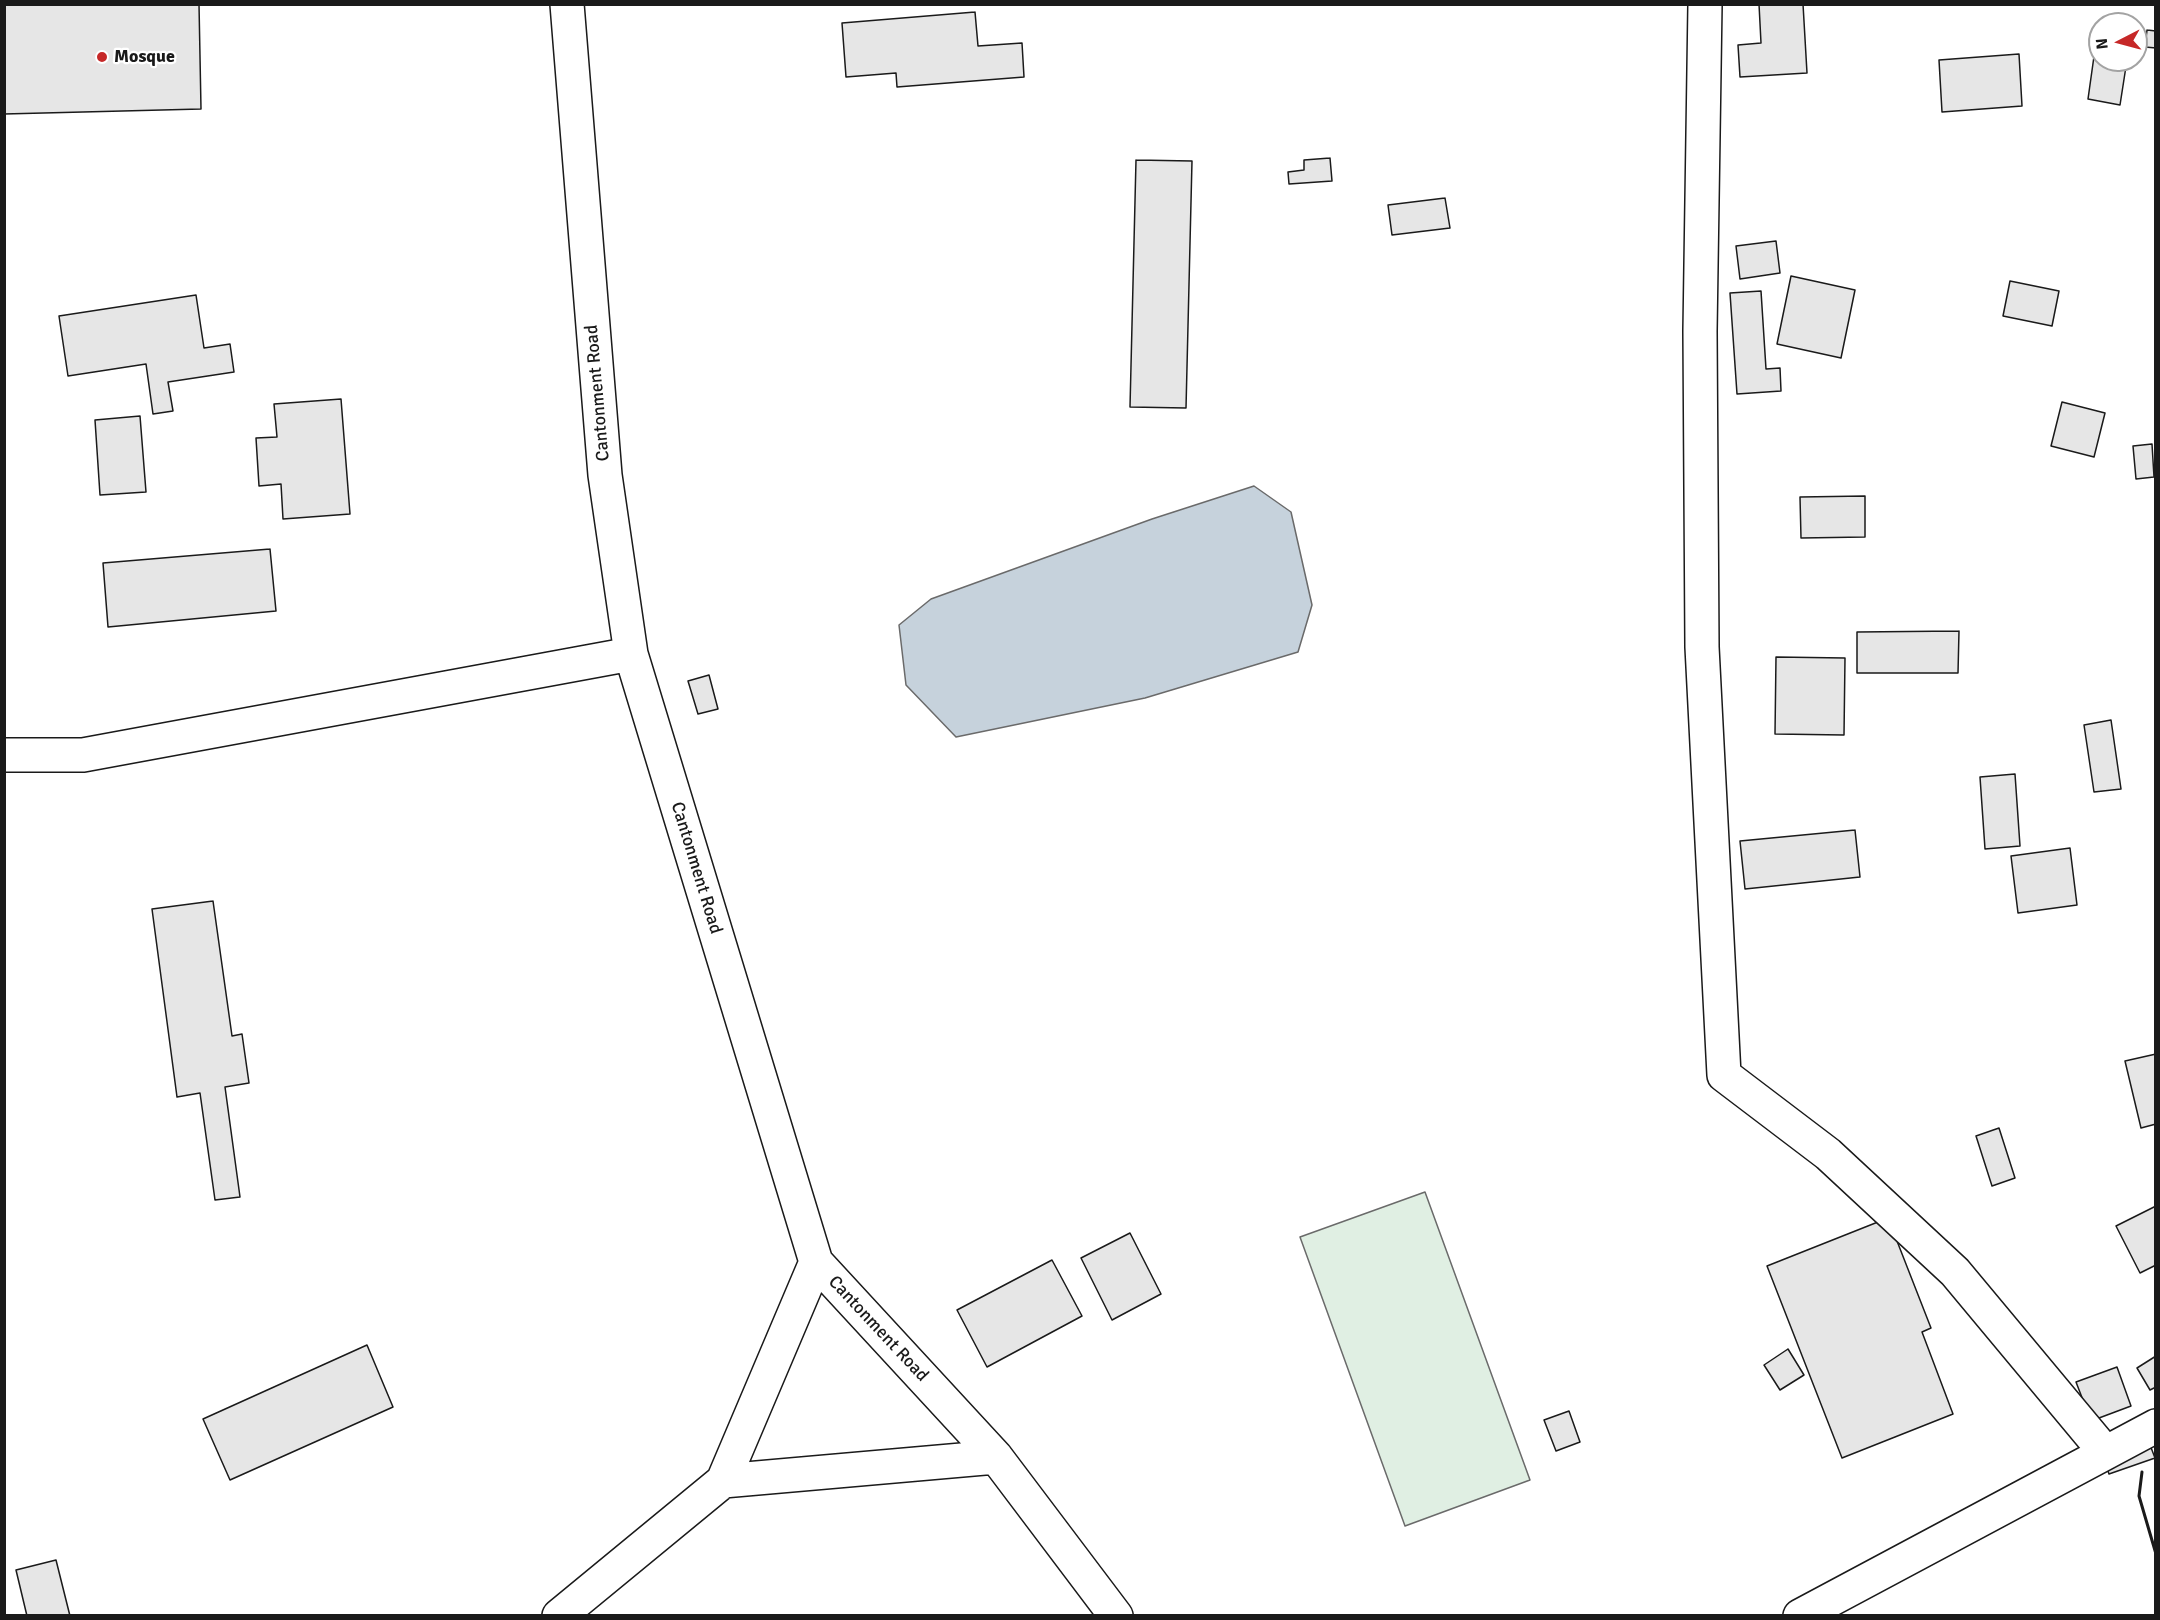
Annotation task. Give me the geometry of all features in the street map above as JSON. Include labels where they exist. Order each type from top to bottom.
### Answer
[{"type":"street","name":"Cantonment Road","points":[[567,4],[604,476],[631,654],[816,1262],[996,1457],[1116,1616]]},
{"type":"street","points":[[1705,4],[1700,332],[1702,647],[1724,1076],[1828,1154],[1956,1272],[2105,1452]]},
{"type":"street","points":[[4,755],[83,755],[631,654]]},
{"type":"street","points":[[560,1616],[723,1481],[816,1262]]},
{"type":"street","points":[[1800,1616],[2156,1426]]},
{"type":"street","points":[[723,1481],[996,1457]]},
{"type":"green space","points":[[1425,1192],[1530,1480],[1405,1526],[1300,1237]]},
{"type":"shaded area","points":[[1254,486],[1291,512],[1312,605],[1298,652],[1145,698],[956,737],[906,685],[899,625],[931,599],[1152,519]]},
{"type":"building","name":"Mosque","points":[[4,4],[199,4],[201,109],[4,114]]},
{"type":"building","points":[[1759,4],[1803,4],[1807,73],[1740,77],[1738,45],[1761,43]]},
{"type":"building","points":[[975,12],[978,46],[1022,43],[1024,77],[897,87],[896,73],[846,77],[842,23]]},
{"type":"building","points":[[2148,30],[2156,31],[2156,48],[2148,47]]},
{"type":"building","points":[[2019,54],[2022,106],[1942,112],[1939,60]]},
{"type":"building","points":[[2092,72],[2125,72],[2120,105],[2088,99]]},
{"type":"building","points":[[1330,158],[1332,181],[1289,184],[1288,172],[1304,170],[1304,160]]},
{"type":"building","points":[[1136,160],[1192,161],[1186,408],[1130,407]]},
{"type":"building","points":[[1445,198],[1450,228],[1392,235],[1388,205]]},
{"type":"building","points":[[1776,241],[1780,273],[1740,279],[1736,246]]},
{"type":"building","points":[[1791,276],[1855,290],[1841,358],[1777,344]]},
{"type":"building","points":[[2010,281],[2059,291],[2052,326],[2003,316]]},
{"type":"building","points":[[1761,291],[1766,369],[1780,368],[1781,391],[1737,394],[1730,293]]},
{"type":"building","points":[[196,295],[204,348],[230,344],[234,372],[168,382],[173,411],[153,414],[146,364],[68,376],[59,316]]},
{"type":"building","points":[[341,399],[350,514],[283,519],[281,484],[259,486],[256,438],[277,437],[274,404]]},
{"type":"building","points":[[2062,402],[2105,413],[2094,457],[2051,446]]},
{"type":"building","points":[[140,416],[146,492],[100,495],[95,420]]},
{"type":"building","points":[[2152,444],[2154,477],[2136,479],[2133,446]]},
{"type":"building","points":[[1865,496],[1865,537],[1801,538],[1800,497]]},
{"type":"building","points":[[270,549],[276,611],[108,627],[103,563]]},
{"type":"building","points":[[1959,631],[1958,673],[1857,673],[1857,632]]},
{"type":"building","points":[[1776,657],[1845,658],[1844,735],[1775,734]]},
{"type":"building","points":[[709,675],[718,709],[698,714],[688,681]]},
{"type":"building","points":[[2111,720],[2121,789],[2094,792],[2084,725]]},
{"type":"building","points":[[2015,774],[2020,846],[1985,849],[1980,777]]},
{"type":"building","points":[[1855,830],[1860,877],[1745,889],[1740,841]]},
{"type":"building","points":[[2070,848],[2077,905],[2018,913],[2011,856]]},
{"type":"building","points":[[213,901],[232,1036],[242,1034],[249,1083],[225,1087],[240,1197],[215,1200],[200,1093],[177,1097],[152,909]]},
{"type":"building","points":[[2156,1054],[2156,1124],[2141,1128],[2125,1061]]},
{"type":"building","points":[[1999,1128],[2015,1178],[1992,1186],[1976,1136]]},
{"type":"building","points":[[2156,1206],[2156,1265],[2140,1273],[2116,1226]]},
{"type":"building","points":[[1888,1218],[1931,1328],[1922,1332],[1953,1414],[1842,1458],[1767,1266]]},
{"type":"building","points":[[1130,1233],[1161,1294],[1112,1320],[1081,1258]]},
{"type":"building","points":[[1052,1260],[1082,1316],[987,1367],[957,1310]]},
{"type":"building","points":[[367,1345],[393,1407],[230,1480],[203,1419]]},
{"type":"building","points":[[1788,1349],[1804,1375],[1780,1390],[1764,1365]]},
{"type":"building","points":[[2156,1356],[2156,1387],[2150,1390],[2137,1368]]},
{"type":"building","points":[[2117,1367],[2131,1406],[2091,1421],[2076,1382]]},
{"type":"building","points":[[1569,1411],[1580,1442],[1556,1451],[1544,1420]]},
{"type":"building","points":[[2147,1437],[2155,1458],[2109,1474],[2102,1454]]},
{"type":"building","points":[[56,1560],[70,1616],[27,1616],[16,1570]]},
{"type":"wall","points":[[2142,1472],[2139,1496],[2156,1554]]},
{"type":"place","name":"Mosque","points":[[102,57]]}]
